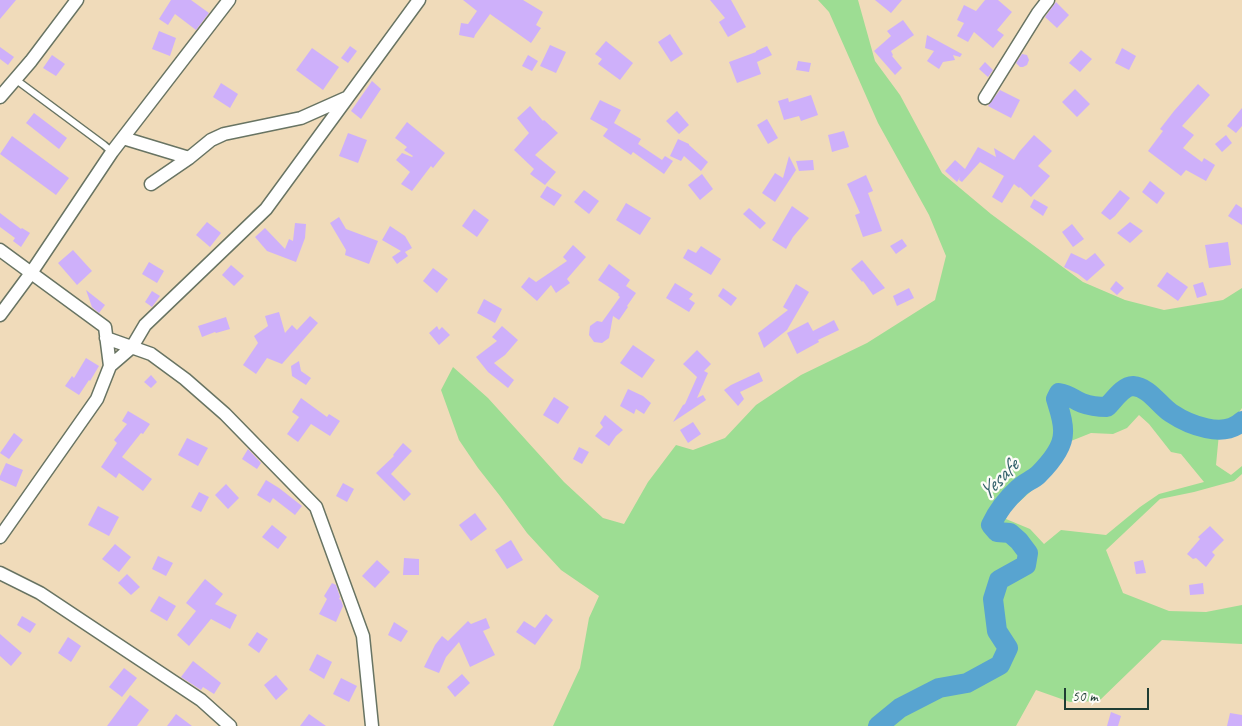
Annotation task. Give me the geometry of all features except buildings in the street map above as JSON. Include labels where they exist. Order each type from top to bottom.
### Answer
[{"type":"street","points":[[0,98],[31,61],[77,0]]},
{"type":"street","points":[[0,315],[31,273],[112,152],[228,0]]},
{"type":"street","points":[[0,537],[97,399],[110,366],[132,347],[145,325],[266,208],[419,0]]},
{"type":"street","points":[[985,98],[1038,12],[1048,0]]},
{"type":"street","points":[[151,184],[189,158],[211,140],[224,134],[301,118],[348,97]]},
{"type":"street","points":[[123,138],[189,158]]},
{"type":"street","points":[[0,250],[105,327],[110,366]]},
{"type":"street","points":[[106,338],[151,354],[185,379],[225,414],[316,507],[363,636],[372,726]]},
{"type":"street","points":[[0,573],[40,593],[201,700],[230,726]]},
{"type":"lane","points":[[16,80],[112,152]]},
{"type":"green space","points":[[818,0],[858,0],[875,61],[900,95],[942,173],[991,214],[1083,282],[1125,300],[1164,310],[1223,300],[1242,288],[1242,408],[1237,415],[1220,423],[1216,465],[1231,475],[1242,466],[1242,474],[1234,481],[1160,499],[1106,550],[1123,593],[1169,611],[1206,612],[1242,605],[1242,644],[1162,640],[1099,701],[1070,702],[1036,690],[1016,726],[553,726],[580,668],[589,618],[599,596],[561,570],[527,533],[459,440],[441,390],[453,367],[488,398],[564,482],[603,518],[624,524],[648,482],[676,445],[693,450],[725,438],[756,405],[801,375],[867,343],[935,300],[946,256],[929,215],[878,123],[829,12]],"holes":[[[1139,415],[1149,424],[1171,452],[1181,454],[1204,482],[1159,494],[1106,535],[1061,530],[1044,544],[1030,529],[1006,519],[1008,512],[1050,474],[1071,441],[1091,433],[1113,434],[1127,428]]]},
{"type":"waterway","name":"Yesafe","points":[[878,726],[900,708],[939,688],[967,683],[1000,665],[1008,648],[997,631],[993,599],[999,580],[1026,565],[1028,553],[1010,533],[997,532],[991,525],[1011,496],[1021,486],[1038,475],[1058,450],[1063,429],[1056,399],[1059,393],[1085,404],[1107,407],[1122,391],[1133,386],[1149,393],[1178,418],[1197,426],[1216,430],[1226,429],[1242,421]]}]
